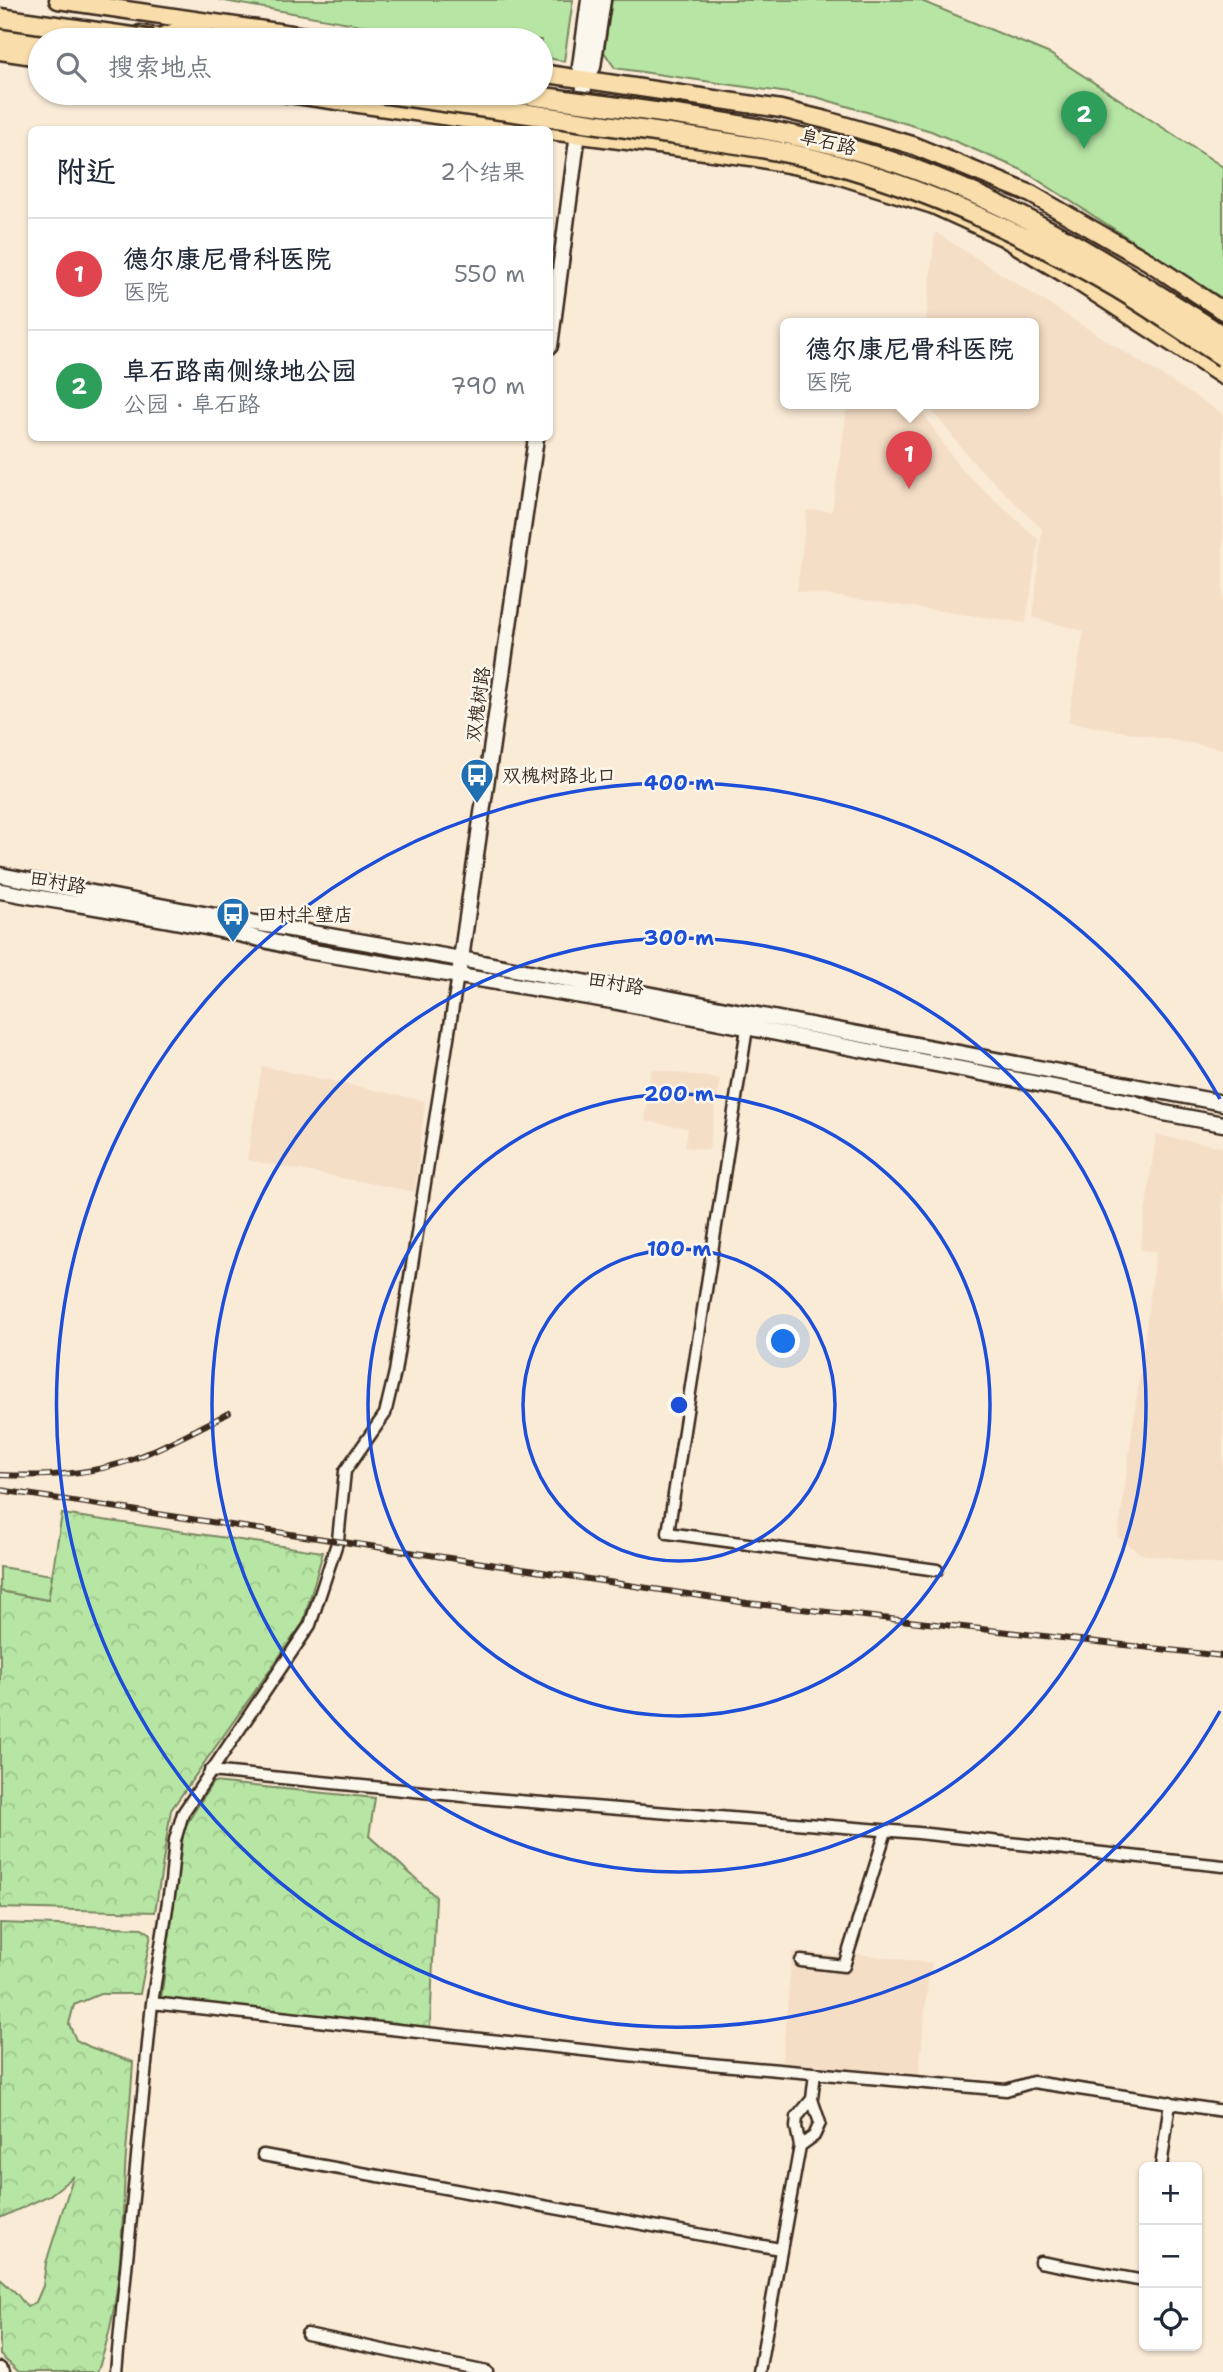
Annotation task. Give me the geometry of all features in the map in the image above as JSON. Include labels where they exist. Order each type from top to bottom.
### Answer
[{"type":"highway","points":[[2,17],[74,28]]},
{"type":"highway","points":[[2,47],[28,45]]},
{"type":"highway","name":"阜石路","points":[[553,99],[800,137],[856,150],[922,172],[1035,222],[1121,270],[1223,336]]},
{"type":"highway","name":"阜石路","points":[[466,105],[705,139],[795,155],[916,190],[1029,240],[1113,286],[1223,357]]},
{"type":"main road","points":[[58,0],[250,28]]},
{"type":"main road","points":[[585,80],[580,66],[589,0]]},
{"type":"main road","points":[[553,323],[585,80],[593,67],[603,0]]},
{"type":"main road","points":[[2,17],[88,28]]},
{"type":"main road","points":[[189,28],[209,22]]},
{"type":"main road","points":[[2,47],[28,54]]},
{"type":"main road","name":"阜石路","points":[[553,75],[781,109],[912,145],[1031,194],[1149,262],[1223,310]]},
{"type":"main road","points":[[365,105],[511,126]]},
{"type":"main road","name":"阜石路","points":[[553,131],[751,157],[815,169],[933,205],[1003,237],[1075,280],[1223,376]]},
{"type":"main road","name":"双槐树路","points":[[458,975],[536,441]]},
{"type":"main road","name":"田村路","points":[[0,875],[1223,1103]]},
{"type":"main road","name":"田村路","points":[[0,891],[443,975],[458,975],[747,1028],[1131,1102],[1164,1113],[1223,1124]]},
{"type":"street","points":[[116,2372],[152,2003],[175,1840],[183,1813],[310,1625],[338,1541],[345,1471],[385,1414],[396,1372],[458,975]]},
{"type":"street","points":[[747,1028],[668,1533],[937,1570]]},
{"type":"street","points":[[210,1771],[494,1799],[886,1830],[1223,1866]]},
{"type":"street","points":[[802,1961],[845,1966],[886,1830]]},
{"type":"street","points":[[152,2003],[429,2035],[815,2073],[1006,2090],[1033,2082],[1223,2111]]},
{"type":"street","points":[[800,2146],[814,2136],[820,2123],[812,2099],[815,2073]]},
{"type":"street","points":[[758,2372],[800,2146],[797,2117],[812,2099]]},
{"type":"street","points":[[1162,2162],[1170,2102]]},
{"type":"street","points":[[263,2155],[780,2249]]},
{"type":"street","points":[[1040,2262],[1139,2280]]},
{"type":"street","points":[[307,2334],[487,2372]]},
{"type":"street","points":[[0,2368],[4,2372]]},
{"type":"shaded area","points":[[935,232],[1223,414],[1223,749],[1068,722],[1084,631],[1033,618],[1042,529],[971,460],[931,409],[1039,409],[1039,318],[926,318]]},
{"type":"shaded area","points":[[847,409],[920,409],[960,468],[1039,540],[1026,623],[797,591],[807,510],[832,511]]},
{"type":"shaded area","points":[[262,1066],[425,1101],[415,1192],[247,1160]]},
{"type":"shaded area","points":[[651,1069],[720,1079],[709,1150],[685,1147],[688,1128],[645,1121]]},
{"type":"shaded area","points":[[1156,1135],[1223,1147],[1223,1565],[1141,1554],[1118,1537],[1156,1252],[1140,1250]]},
{"type":"shaded area","points":[[792,1952],[858,1954],[932,1963],[919,2075],[782,2062]]},
{"type":"green space","points":[[219,0],[573,0],[564,61],[553,59],[553,28],[377,28]]},
{"type":"green space","points":[[612,0],[919,0],[1050,54],[1223,167],[1223,299],[1022,170],[931,131],[816,97],[615,68],[604,52]]},
{"type":"green space","points":[[62,1514],[323,1552],[303,1623],[171,1810],[155,1912],[0,1908],[0,1591],[48,1600]]},
{"type":"green space","points":[[0,1567],[52,1575],[48,1600],[0,1591]]},
{"type":"green space","points":[[213,1782],[375,1798],[369,1836],[436,1897],[430,2028],[161,1999],[184,1828]]},
{"type":"green space","points":[[0,1923],[142,1928],[151,1934],[140,1994],[100,1994],[74,2005],[69,2024],[76,2040],[133,2062],[116,2298],[97,2372],[19,2372],[0,2355],[0,2279],[27,2307],[36,2302],[43,2286],[46,2263],[73,2177],[50,2195],[0,2218]]},
{"type":"railway","points":[[0,1475],[63,1474],[125,1462],[229,1413]]},
{"type":"railway","points":[[0,1490],[747,1603],[1223,1656]]},
{"type":"place","name":"阜石路南侧绿地公园","points":[[1084,149]]},
{"type":"place","name":"德尔康尼骨科医院","points":[[909,489]]},
{"type":"place","name":"双槐树路北口","points":[[477,805]]},
{"type":"place","name":"田村半壁店","points":[[233,944]]}]
